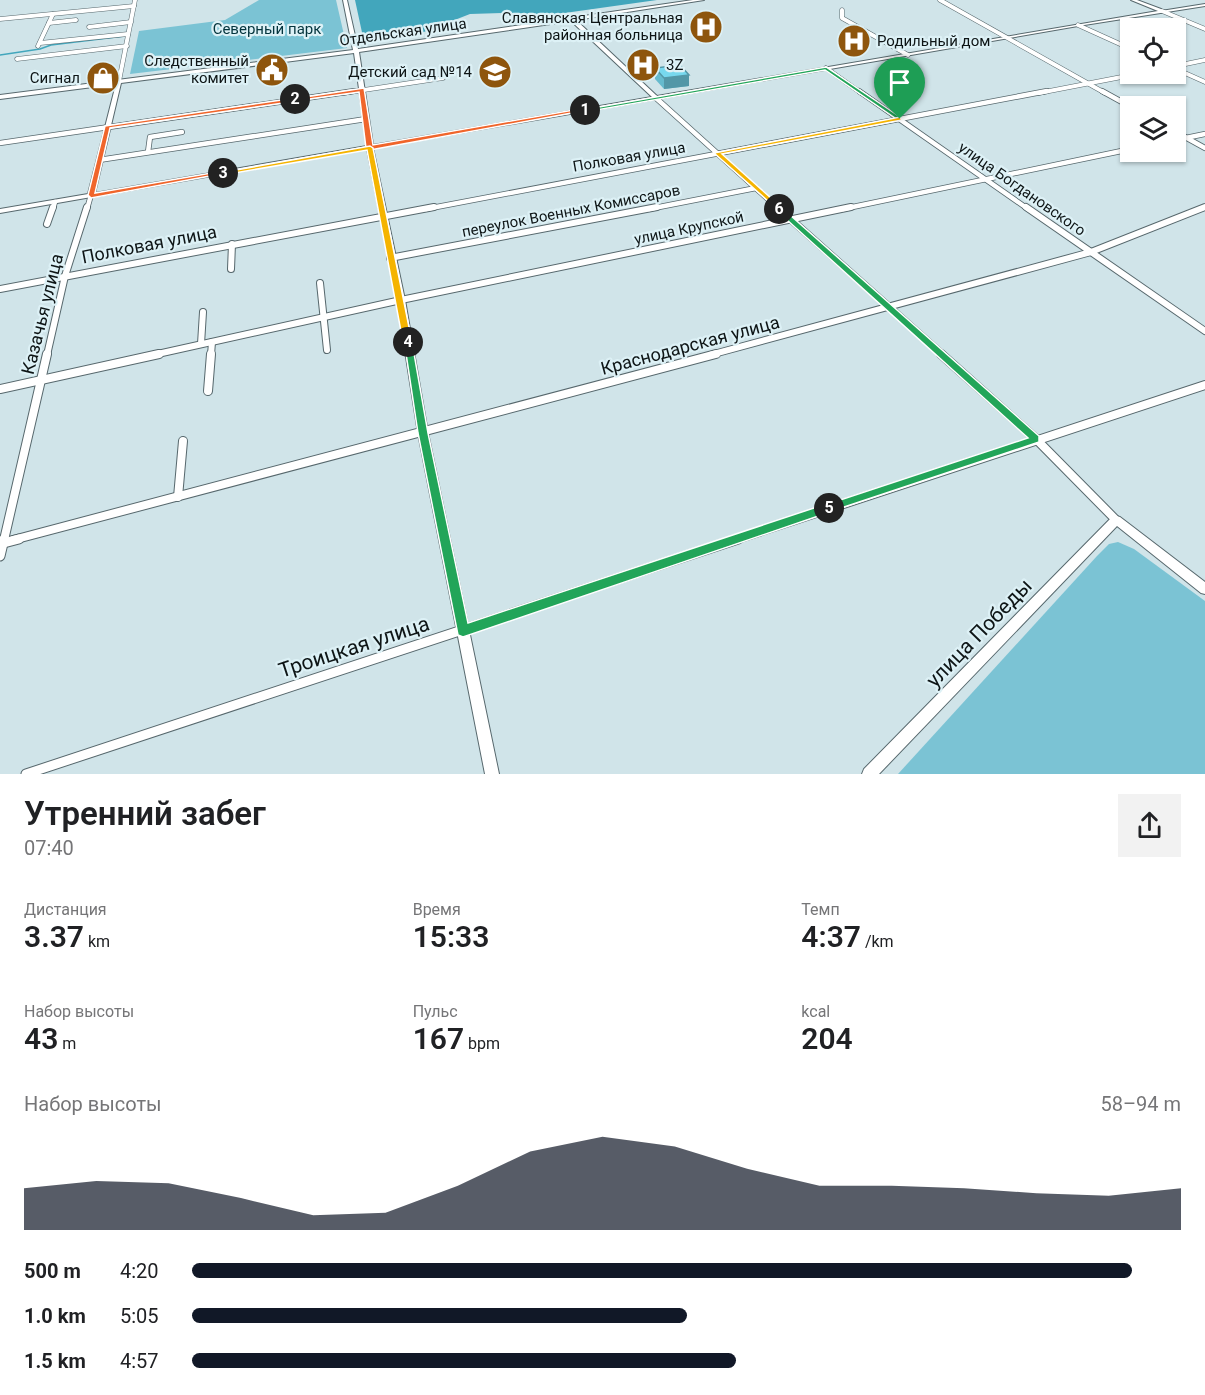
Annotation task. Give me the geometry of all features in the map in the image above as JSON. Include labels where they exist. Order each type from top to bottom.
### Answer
[{"type":"street","points":[[118,81],[135,0]]},
{"type":"street","points":[[345,0],[356,51],[370,148],[390,258],[401,300],[423,433],[492,774]]},
{"type":"street","name":"Отдельская улица","points":[[0,97],[356,51],[702,0]]},
{"type":"street","points":[[940,0],[1120,102]]},
{"type":"street","points":[[1133,0],[1205,29]]},
{"type":"street","points":[[0,211],[1007,37],[1205,5]]},
{"type":"street","points":[[0,19],[134,6]]},
{"type":"street","points":[[842,10],[842,18],[908,55]]},
{"type":"street","points":[[53,14],[39,45],[128,34]]},
{"type":"street","points":[[572,19],[656,98],[1036,439],[1116,520],[1205,589]]},
{"type":"street","points":[[49,23],[76,20]]},
{"type":"street","points":[[89,27],[131,22]]},
{"type":"street","points":[[1078,25],[1120,44]]},
{"type":"street","points":[[16,59],[127,46]]},
{"type":"street","points":[[1186,65],[1205,60]]},
{"type":"street","name":"улица Богдановского","points":[[826,69],[1205,331]]},
{"type":"street","points":[[1186,72],[1205,82]]},
{"type":"street","name":"Полковая улица","points":[[0,289],[1120,77]]},
{"type":"street","points":[[0,143],[443,78]]},
{"type":"street","name":"Казачья улица","points":[[0,556],[65,276],[91,195],[118,81]]},
{"type":"street","points":[[99,160],[366,119]]},
{"type":"street","points":[[148,152],[150,137],[182,132]]},
{"type":"street","points":[[1187,138],[1205,134]]},
{"type":"street","points":[[1187,138],[1205,148]]},
{"type":"street","name":"улица Крупской","points":[[0,389],[401,300],[1120,151]]},
{"type":"street","name":"переулок Военных Комиссаров","points":[[390,258],[756,188]]},
{"type":"street","points":[[47,224],[55,202]]},
{"type":"street","name":"Краснодарская улица","points":[[2,544],[890,308],[1091,252],[1149,230],[1167,219],[1205,207]]},
{"type":"street","name":"Полковая улица","points":[[231,269],[232,244]]},
{"type":"street","points":[[320,283],[327,350]]},
{"type":"street","points":[[201,344],[203,312]]},
{"type":"street","points":[[208,391],[212,342]]},
{"type":"street","name":"Троицкая улица","points":[[26,774],[1205,384]]},
{"type":"street","points":[[178,497],[183,441]]},
{"type":"street","name":"улица Победы","points":[[869,774],[1116,520]]},
{"type":"green space","name":"Северный парк","points":[[259,0],[336,0],[347,48],[130,74],[139,31],[225,20]]},
{"type":"green space","points":[[1118,542],[1134,549],[1205,601],[1205,774],[898,774],[1097,556],[1109,544]]},
{"type":"shaded area","points":[[355,0],[657,0],[529,18],[502,13],[470,14],[416,35],[370,40],[363,37]]},
{"type":"building","points":[[680,65],[689,75],[664,78],[655,68]]},
{"type":"waterway","points":[[0,55],[40,49],[51,45],[125,36]]},
{"type":"place","name":"Славянская Центральная районная больница","points":[[706,27]]},
{"type":"place","name":"Родильный дом","points":[[854,41]]},
{"type":"place","name":"3Z","points":[[643,65]]},
{"type":"place","name":"Следственный комитет","points":[[272,70]]},
{"type":"place","name":"Детский сад №14","points":[[495,72]]},
{"type":"place","name":"Сигнал","points":[[103,78]]},
{"type":"route","points":[[900,119],[717,153],[1036,439],[463,631],[423,433],[401,300],[390,258],[370,148],[91,195],[107,127],[362,89],[370,148],[826,69],[900,119]]}]
